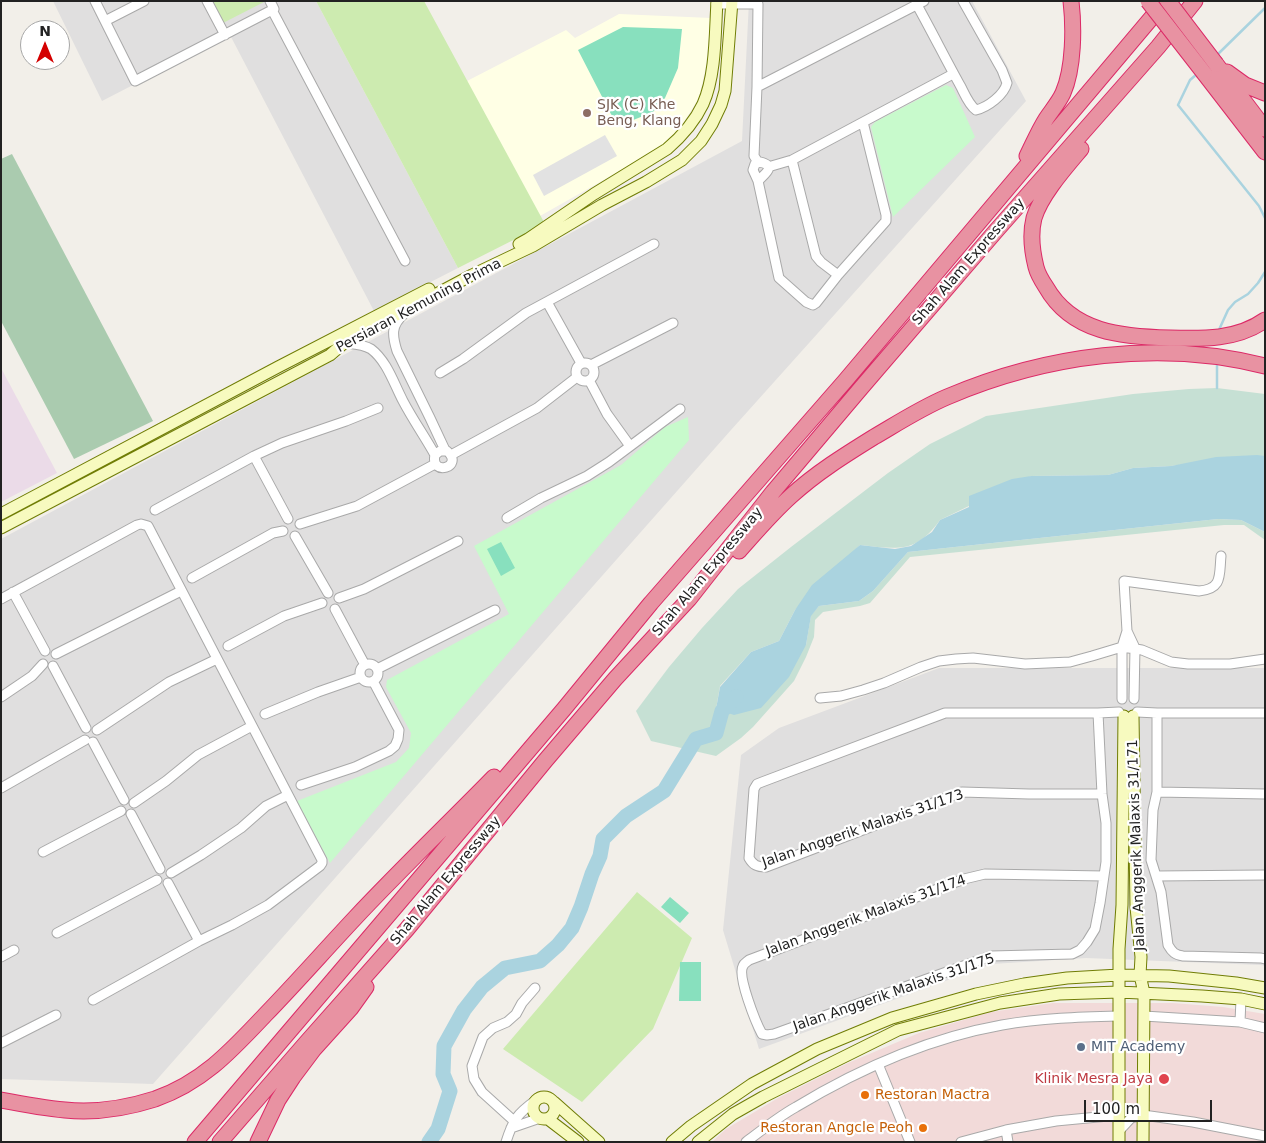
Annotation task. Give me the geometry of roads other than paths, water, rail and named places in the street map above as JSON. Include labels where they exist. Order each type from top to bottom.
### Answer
[{"type":"highway","points":[[1017,176],[1046,120],[1056,106],[1068,78],[1073,30],[1071,1]]},
{"type":"highway","points":[[1148,1],[1265,129]]},
{"type":"highway","points":[[1167,1],[1264,152]]},
{"type":"highway","name":"Shah Alam Expressway","points":[[195,1142],[564,709],[651,603],[845,381],[1167,1]]},
{"type":"highway","name":"Shah Alam Expressway","points":[[220,1142],[408,929],[545,761],[602,694],[689,600],[786,477],[995,232],[1158,47],[1195,1]]},
{"type":"highway","points":[[1210,69],[1265,93]]},
{"type":"highway","points":[[1103,108],[1084,144],[1060,173],[1042,201],[1034,218],[1032,252],[1038,274],[1050,295],[1073,317],[1090,326],[1133,336],[1205,338],[1234,335],[1248,330],[1265,320]]},
{"type":"highway","points":[[689,600],[728,564],[768,518],[791,496],[836,461],[904,418],[946,397],[997,379],[1061,361],[1118,354],[1193,354],[1265,366]]},
{"type":"highway","points":[[1,1100],[66,1110],[92,1111],[133,1105],[154,1099],[198,1078],[215,1066],[233,1049],[368,904],[497,774],[533,734],[564,709]]},
{"type":"highway","points":[[258,1142],[278,1100],[293,1077],[314,1049],[351,1008],[408,929]]},
{"type":"street","points":[[95,1],[135,81],[225,35],[271,6],[405,261]]},
{"type":"street","points":[[105,21],[144,1]]},
{"type":"street","points":[[207,1],[225,35]]},
{"type":"street","points":[[757,87],[921,3],[953,74],[976,110],[1001,94],[1007,83],[1002,70],[963,1]]},
{"type":"street","name":"Persiaran Kemuning Prima","points":[[1,528],[330,354],[344,343],[413,306],[533,246],[682,160],[701,141],[721,105],[725,91],[732,2]]},
{"type":"street","points":[[717,3],[759,2],[754,156],[758,162]]},
{"type":"street","name":"Persiaran Kemuning Prima","points":[[1,514],[286,362],[528,240],[582,202],[667,149],[690,124],[702,105],[710,83],[717,3]]},
{"type":"street","points":[[768,167],[792,160],[953,74]]},
{"type":"street","points":[[758,181],[767,173],[768,167],[764,162],[755,164],[753,170],[758,181],[779,278],[806,302],[813,305],[818,302],[838,275],[884,224],[886,219],[863,122]]},
{"type":"street","points":[[792,160],[816,256],[838,275]]},
{"type":"street","points":[[582,202],[588,213]]},
{"type":"street","points":[[440,373],[463,359],[526,312],[654,244]]},
{"type":"street","points":[[547,302],[581,363]]},
{"type":"street","points":[[344,343],[370,348],[380,358],[440,468],[446,468],[452,461],[408,374],[394,340],[393,332],[398,320],[413,306]]},
{"type":"street","points":[[581,363],[591,365],[673,323]]},
{"type":"street","points":[[577,377],[576,369],[581,363]]},
{"type":"street","points":[[577,377],[584,381],[589,380],[594,373],[591,365]]},
{"type":"street","points":[[394,381],[408,374]]},
{"type":"street","points":[[300,524],[357,506],[436,459],[440,451],[448,452],[537,408],[577,377]]},
{"type":"street","points":[[589,380],[607,414],[630,446]]},
{"type":"street","points":[[155,510],[254,456],[282,443],[378,408]]},
{"type":"street","points":[[507,518],[587,476],[609,462],[680,409]]},
{"type":"street","points":[[254,456],[288,519]]},
{"type":"street","points":[[288,519],[294,519],[300,524],[301,529],[295,536]]},
{"type":"street","points":[[288,519],[283,525],[284,530],[287,535],[295,536]]},
{"type":"street","points":[[1,599],[130,528],[141,524],[148,526],[322,860],[322,863],[310,874],[268,905],[93,1000]]},
{"type":"street","points":[[192,578],[273,534],[284,530]]},
{"type":"street","points":[[295,536],[328,593]]},
{"type":"street","points":[[339,598],[364,589],[458,541]]},
{"type":"street","points":[[1128,714],[1118,705],[1122,699],[1122,646],[1126,632],[1124,580],[1199,591],[1209,590],[1214,587],[1218,580],[1221,556]]},
{"type":"street","points":[[56,654],[181,591]]},
{"type":"street","points":[[13,592],[45,651]]},
{"type":"street","points":[[322,603],[323,598],[328,593],[334,593],[339,598]]},
{"type":"street","points":[[335,609],[338,606],[339,598]]},
{"type":"street","points":[[322,603],[327,609],[335,609]]},
{"type":"street","points":[[228,646],[284,616],[322,603]]},
{"type":"street","points":[[335,609],[365,665]]},
{"type":"street","points":[[377,669],[495,610]]},
{"type":"street","points":[[1126,632],[1134,648],[1134,699],[1138,705],[1128,714]]},
{"type":"street","points":[[820,698],[841,696],[863,690],[939,661],[973,658],[1025,664],[1070,662],[1122,646],[1142,650],[1171,662],[1188,664],[1230,664],[1265,659]]},
{"type":"street","points":[[45,651],[52,651],[56,654],[58,659],[54,666],[48,667],[43,664],[41,657],[45,651]]},
{"type":"street","points":[[96,730],[169,682],[217,659]]},
{"type":"street","points":[[1,697],[32,676],[43,664]]},
{"type":"street","points":[[365,665],[373,665],[377,669],[377,677],[373,681],[367,682],[362,679],[361,669],[365,665]]},
{"type":"street","points":[[54,666],[86,728]]},
{"type":"street","points":[[265,714],[361,677]]},
{"type":"street","points":[[301,785],[355,767],[389,751],[395,746],[399,730],[373,681]]},
{"type":"street","points":[[1122,699],[1129,697],[1134,699]]},
{"type":"street","name":"Jalan Anggerik Malaxis 31/173","points":[[1098,713],[945,713],[757,784],[754,789],[749,858],[757,867],[766,867],[962,792],[1102,794]]},
{"type":"street","points":[[1104,876],[1106,822],[1102,794],[1098,713],[1265,713]]},
{"type":"street","points":[[1157,713],[1157,792],[1153,810],[1151,860],[1161,892],[1168,945],[1172,952],[1183,956],[1265,959]]},
{"type":"street","name":"Jalan Anggerik Malaxis 31/171","points":[[1119,1136],[1119,949],[1128,714]]},
{"type":"street","name":"Jalan Anggerik Malaxis 31/171","points":[[1128,714],[1136,907],[1141,957],[1140,975],[1144,993],[1143,1142]]},
{"type":"street","points":[[134,803],[198,755],[252,726]]},
{"type":"street","points":[[1,788],[89,741],[98,737],[93,727],[86,728],[82,734],[89,741],[124,800]]},
{"type":"street","points":[[1157,792],[1265,794]]},
{"type":"street","points":[[171,873],[241,828],[266,806],[288,795]]},
{"type":"street","points":[[121,811],[124,814],[131,814],[135,811],[136,805],[131,800],[124,800]]},
{"type":"street","points":[[121,811],[120,806],[124,800]]},
{"type":"street","points":[[43,852],[121,811]]},
{"type":"street","points":[[131,814],[160,869]]},
{"type":"street","points":[[160,869],[168,869],[171,873],[172,877],[168,883]]},
{"type":"street","points":[[157,880],[156,875],[160,869]]},
{"type":"street","name":"Jalan Anggerik Malaxis 31/174","points":[[767,1035],[762,1034],[758,1027],[743,984],[742,966],[749,960],[964,879],[985,874],[1104,876]]},
{"type":"street","points":[[1156,876],[1265,875]]},
{"type":"street","name":"Jalan Anggerik Malaxis 31/175","points":[[767,1035],[991,956],[1072,954],[1080,950],[1095,929],[1104,876]]},
{"type":"street","points":[[157,880],[161,883],[168,883]]},
{"type":"street","points":[[57,933],[157,880]]},
{"type":"street","points":[[168,883],[199,941]]},
{"type":"street","points":[[1105,976],[1117,960],[1119,949]]},
{"type":"street","points":[[1,957],[14,950]]},
{"type":"street","points":[[1141,957],[1146,966],[1169,976]]},
{"type":"street","points":[[672,1142],[691,1126],[752,1084],[817,1049],[892,1018],[976,994],[1024,984],[1067,978],[1120,975],[1169,976],[1265,988]]},
{"type":"street","points":[[513,1125],[482,1092],[474,1079],[472,1066],[483,1037],[493,1028],[507,1022],[516,1014],[522,1003],[535,988]]},
{"type":"street","points":[[698,1142],[733,1114],[755,1101],[898,1030],[1000,1003],[1059,994],[1120,992],[1241,999],[1265,1004]]},
{"type":"street","points":[[1240,1022],[1241,999]]},
{"type":"street","points":[[1,1043],[56,1015]]},
{"type":"street","points":[[746,1142],[794,1107],[878,1064],[923,1046],[969,1032],[1034,1020],[1120,1016]]},
{"type":"street","points":[[1144,1016],[1240,1022],[1265,1028]]},
{"type":"street","points":[[878,1064],[910,1142]]},
{"type":"street","points":[[506,1142],[518,1114],[545,1097],[554,1102],[599,1142]]},
{"type":"street","points":[[535,1102],[533,1105],[534,1113],[578,1142]]},
{"type":"street","points":[[513,1125],[554,1114],[556,1108],[554,1102]]},
{"type":"street","points":[[961,1142],[1006,1130],[1063,1120],[1119,1115]]},
{"type":"street","points":[[1119,1136],[1132,1118],[1143,1115],[1193,1122],[1263,1138]]},
{"type":"street","points":[[1006,1130],[1008,1142]]},
{"type":"water","points":[[1265,456],[1265,532],[1241,520],[1218,519],[908,552],[873,591],[859,601],[819,606],[811,616],[806,645],[789,677],[761,708],[734,715],[716,709],[720,687],[751,652],[779,641],[795,610],[812,585],[860,545],[895,549],[911,546],[932,532],[940,520],[969,507],[969,496],[1012,479],[1031,476],[1108,475],[1133,468],[1171,466],[1216,457]]},
{"type":"waterway","points":[[1216,56],[1265,8]]},
{"type":"waterway","points":[[1197,74],[1190,80],[1178,105],[1259,206],[1265,218]]},
{"type":"waterway","points":[[1218,332],[1228,310],[1235,302],[1248,294],[1265,272]]},
{"type":"waterway","points":[[1217,363],[1217,388]]},
{"type":"waterway","points":[[429,1142],[438,1129],[450,1091],[443,1074],[444,1046],[464,1010],[482,987],[505,968],[540,961],[558,945],[572,928],[581,907],[600,856],[603,839],[626,816],[664,791],[696,739],[716,733],[722,711],[736,697]]},
{"type":"place","name":"SJK (C) Khe Beng, Klang","points":[[587,113]]},
{"type":"place","name":"MIT Academy","points":[[1081,1047]]},
{"type":"place","name":"Klinik Mesra Jaya","points":[[1164,1079]]},
{"type":"place","name":"Restoran Mactra","points":[[865,1095]]},
{"type":"place","name":"Restoran Angcle Peoh","points":[[923,1128]]}]
